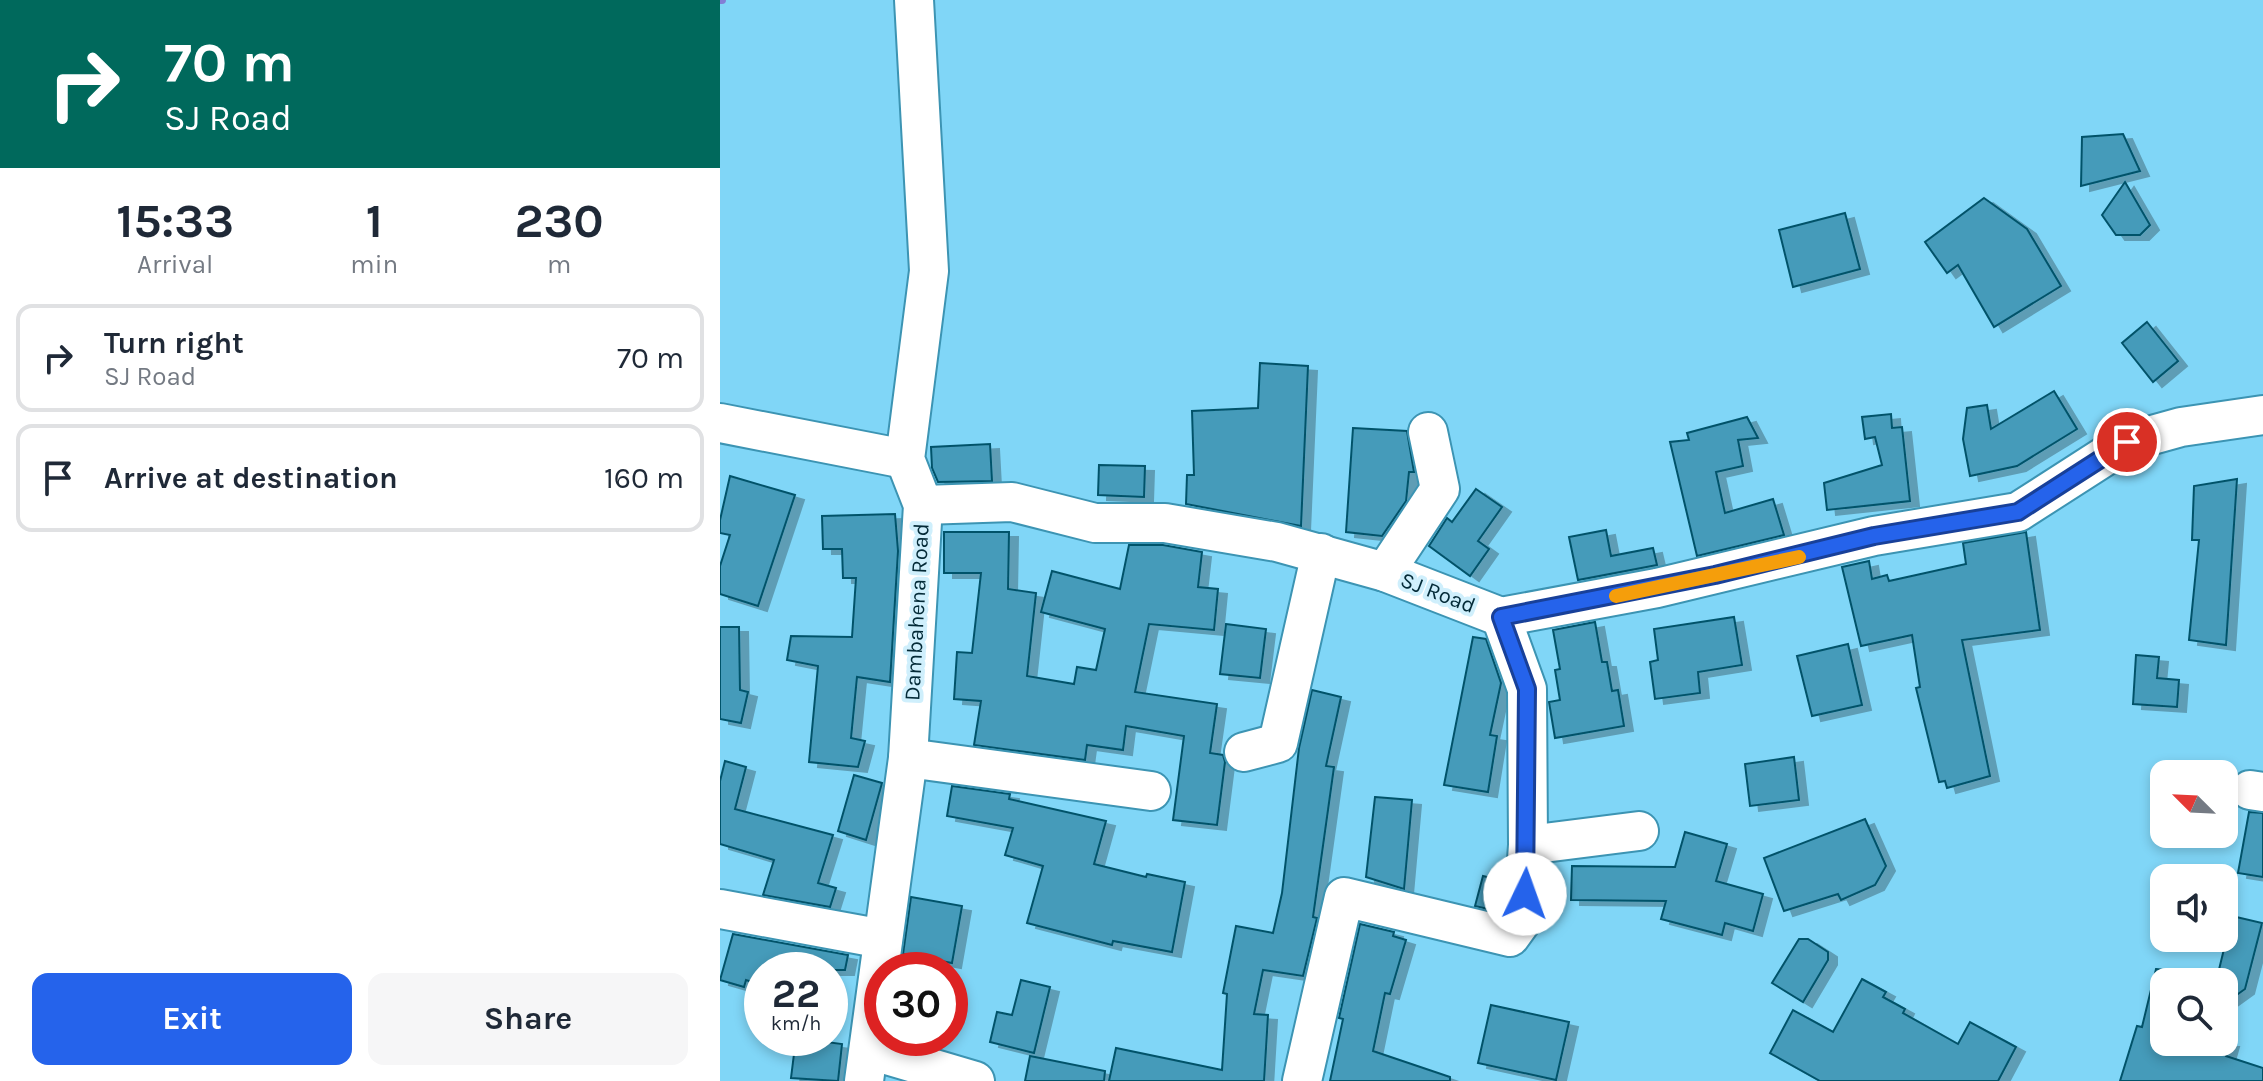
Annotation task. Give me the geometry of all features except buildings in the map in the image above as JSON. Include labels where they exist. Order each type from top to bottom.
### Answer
[{"type":"street","name":"Dambahena Road","points":[[867,1066],[908,758],[923,505],[905,459],[929,271],[914,0]]},
{"type":"street","name":"SJ Road","points":[[923,505],[1012,502],[1095,523],[1165,523],[1321,553],[1385,572],[1501,617],[1672,585],[1874,536],[2018,512],[2127,442],[2181,427],[2263,415]]},
{"type":"street","points":[[1385,572],[1440,489],[1428,432]]},
{"type":"street","points":[[723,434],[905,459]]},
{"type":"street","points":[[1244,752],[1278,743],[1321,553]]},
{"type":"street","points":[[1302,1081],[1344,897],[1510,937],[1523,919],[1528,845],[1527,689],[1501,617]]},
{"type":"street","points":[[908,758],[1151,791]]},
{"type":"street","points":[[1528,845],[1639,831]]},
{"type":"street","points":[[720,909],[883,939]]},
{"type":"street","points":[[867,1066],[975,1081]]},
{"type":"slow traffic","points":[[1616,596],[1799,557]]},
{"type":"route","points":[[1525,894],[1528,845],[1527,689],[1501,617],[1657,588],[1801,556],[1874,536],[2018,512],[2127,442]]}]
